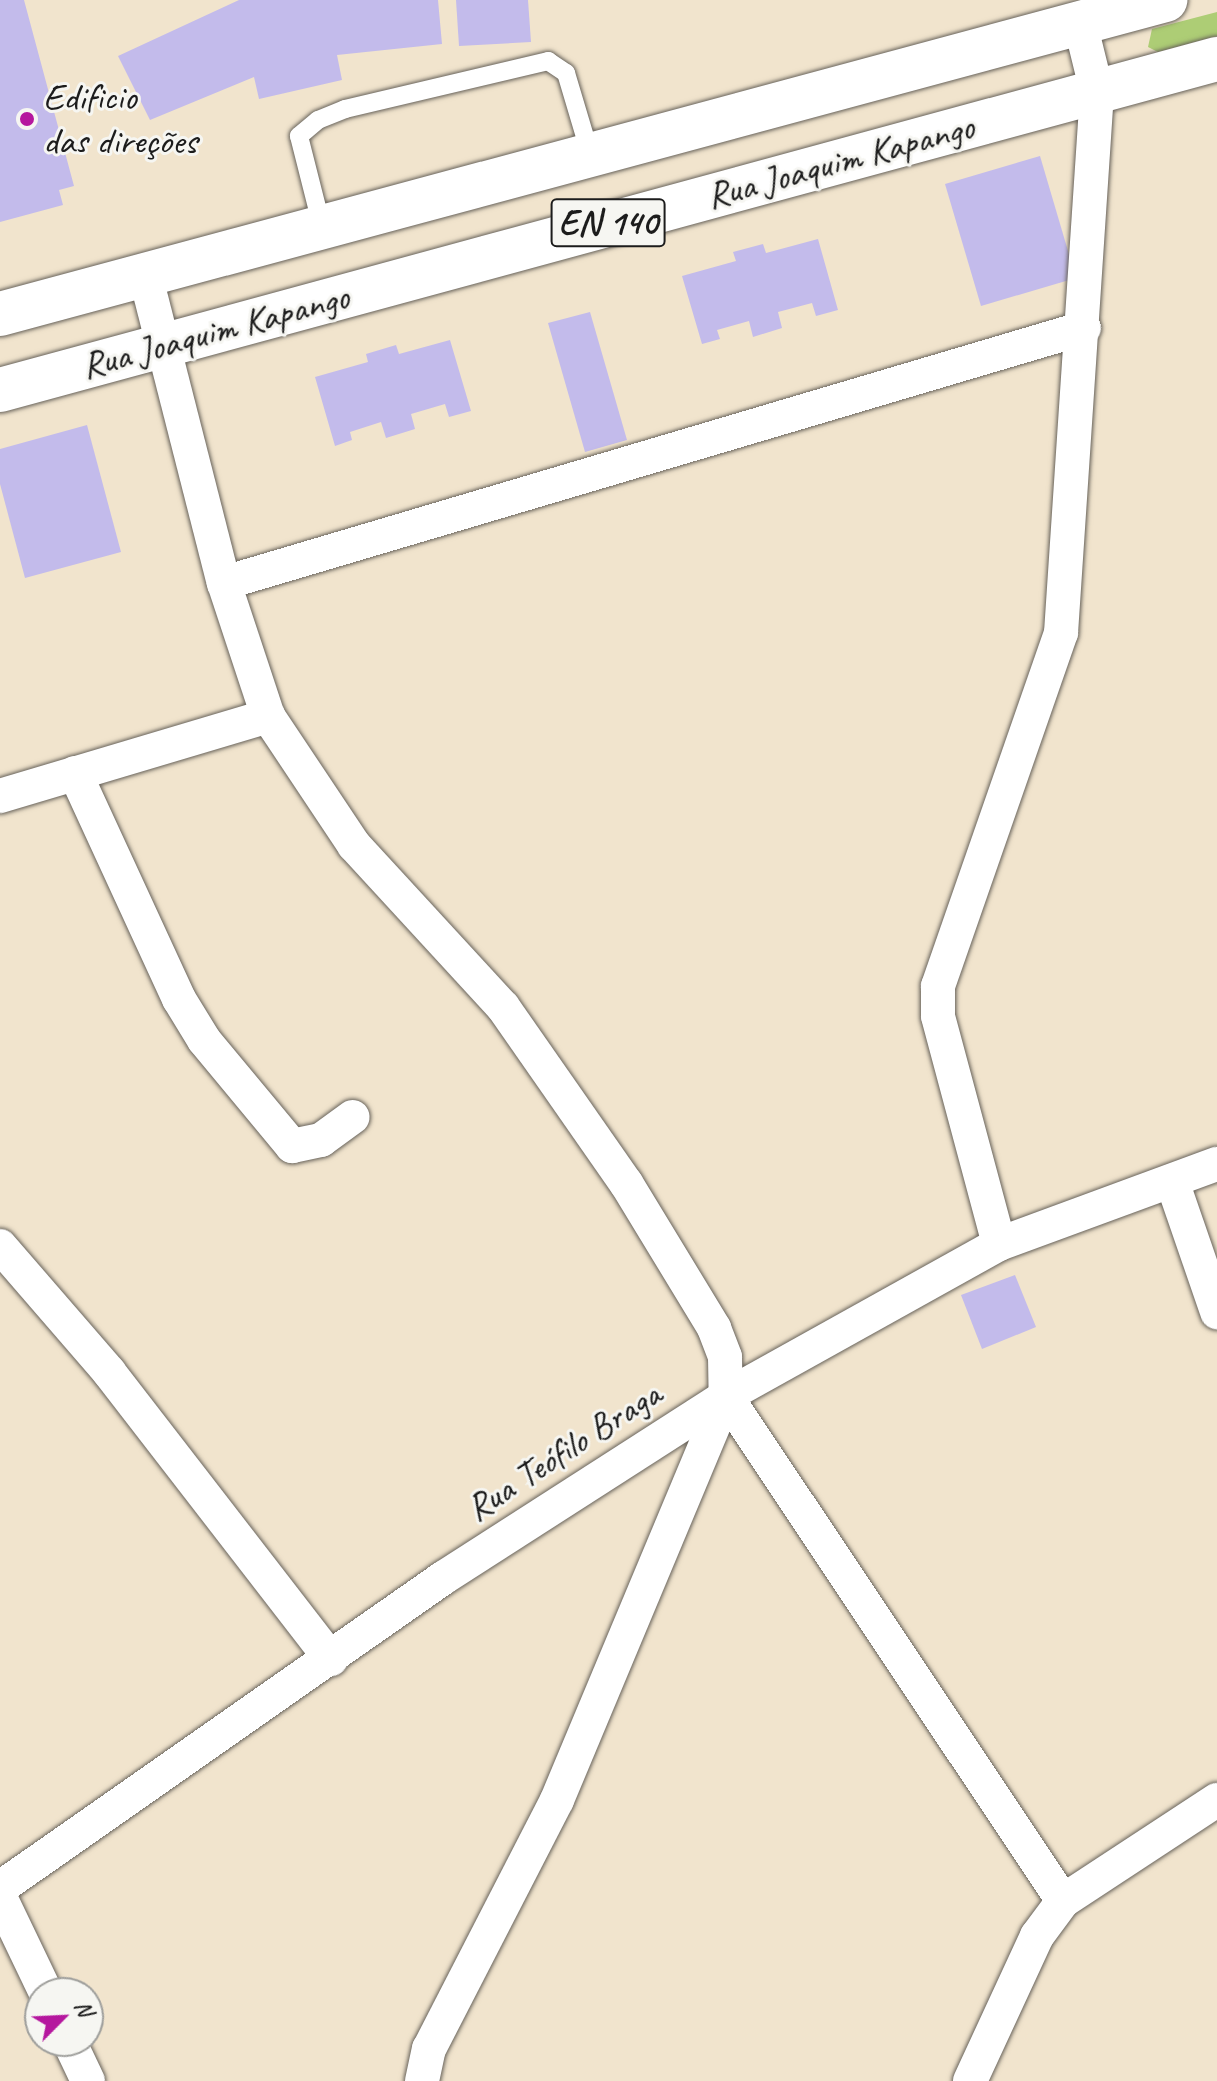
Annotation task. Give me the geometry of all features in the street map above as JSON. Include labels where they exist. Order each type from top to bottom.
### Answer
[{"type":"main road","name":"Rua Joaquim Kapango","points":[[0,314],[323,230],[1165,0]]},
{"type":"main road","name":"Rua Joaquim Kapango","points":[[0,390],[1217,59]]},
{"type":"main road","points":[[609,152],[642,214]]},
{"type":"street","points":[[999,1244],[938,1016],[938,986],[1061,633],[1084,328],[1097,92],[1080,23]]},
{"type":"street","points":[[145,274],[224,583],[268,716],[354,845],[503,1007],[626,1183],[714,1328],[725,1357],[726,1396],[557,1800],[429,2049],[422,2081]]},
{"type":"street","points":[[224,583],[1084,328]]},
{"type":"street","points":[[0,796],[268,716]]},
{"type":"street","points":[[75,773],[179,999],[204,1040],[292,1146],[321,1140],[353,1117]]},
{"type":"street","name":"Rua Teófilo Braga","points":[[0,1888],[443,1578],[726,1396],[999,1244],[1217,1164]]},
{"type":"street","points":[[1172,1181],[1217,1312]]},
{"type":"street","points":[[0,1246],[109,1372],[331,1659]]},
{"type":"street","points":[[726,1396],[1063,1901]]},
{"type":"street","points":[[970,2081],[1037,1936],[1063,1901],[1217,1800]]},
{"type":"street","points":[[0,1897],[38,1977]]},
{"type":"street","points":[[77,2057],[88,2081]]},
{"type":"lane","points":[[323,230],[299,136],[318,120],[345,109],[548,61],[566,73],[609,152]]},
{"type":"green space","points":[[1217,12],[1217,36],[1158,52],[1148,47],[1152,29]]},
{"type":"building","name":"Edificio das direções","points":[[0,0],[24,0],[74,186],[59,190],[63,205],[0,222]]},
{"type":"building","points":[[239,0],[438,0],[442,44],[337,55],[342,80],[259,99],[254,77],[150,120],[118,56]]},
{"type":"building","points":[[456,0],[528,0],[531,42],[459,46]]},
{"type":"building","points":[[1040,156],[1076,278],[981,306],[945,184]]},
{"type":"building","points":[[818,239],[838,310],[816,316],[812,303],[778,312],[782,328],[753,337],[749,321],[717,330],[720,339],[702,344],[682,276],[736,261],[733,252],[763,244],[766,253]]},
{"type":"building","points":[[590,312],[627,440],[585,452],[548,323]]},
{"type":"building","points":[[450,340],[471,411],[449,417],[445,404],[411,414],[415,429],[386,438],[381,422],[350,432],[352,440],[335,446],[315,377],[368,362],[366,354],[396,345],[399,354]]},
{"type":"building","points":[[87,425],[121,552],[25,578],[0,484],[0,449]]},
{"type":"building","points":[[1015,1275],[1036,1327],[982,1349],[961,1295]]},
{"type":"place","name":"Edificio das direções","points":[[27,119]]}]
